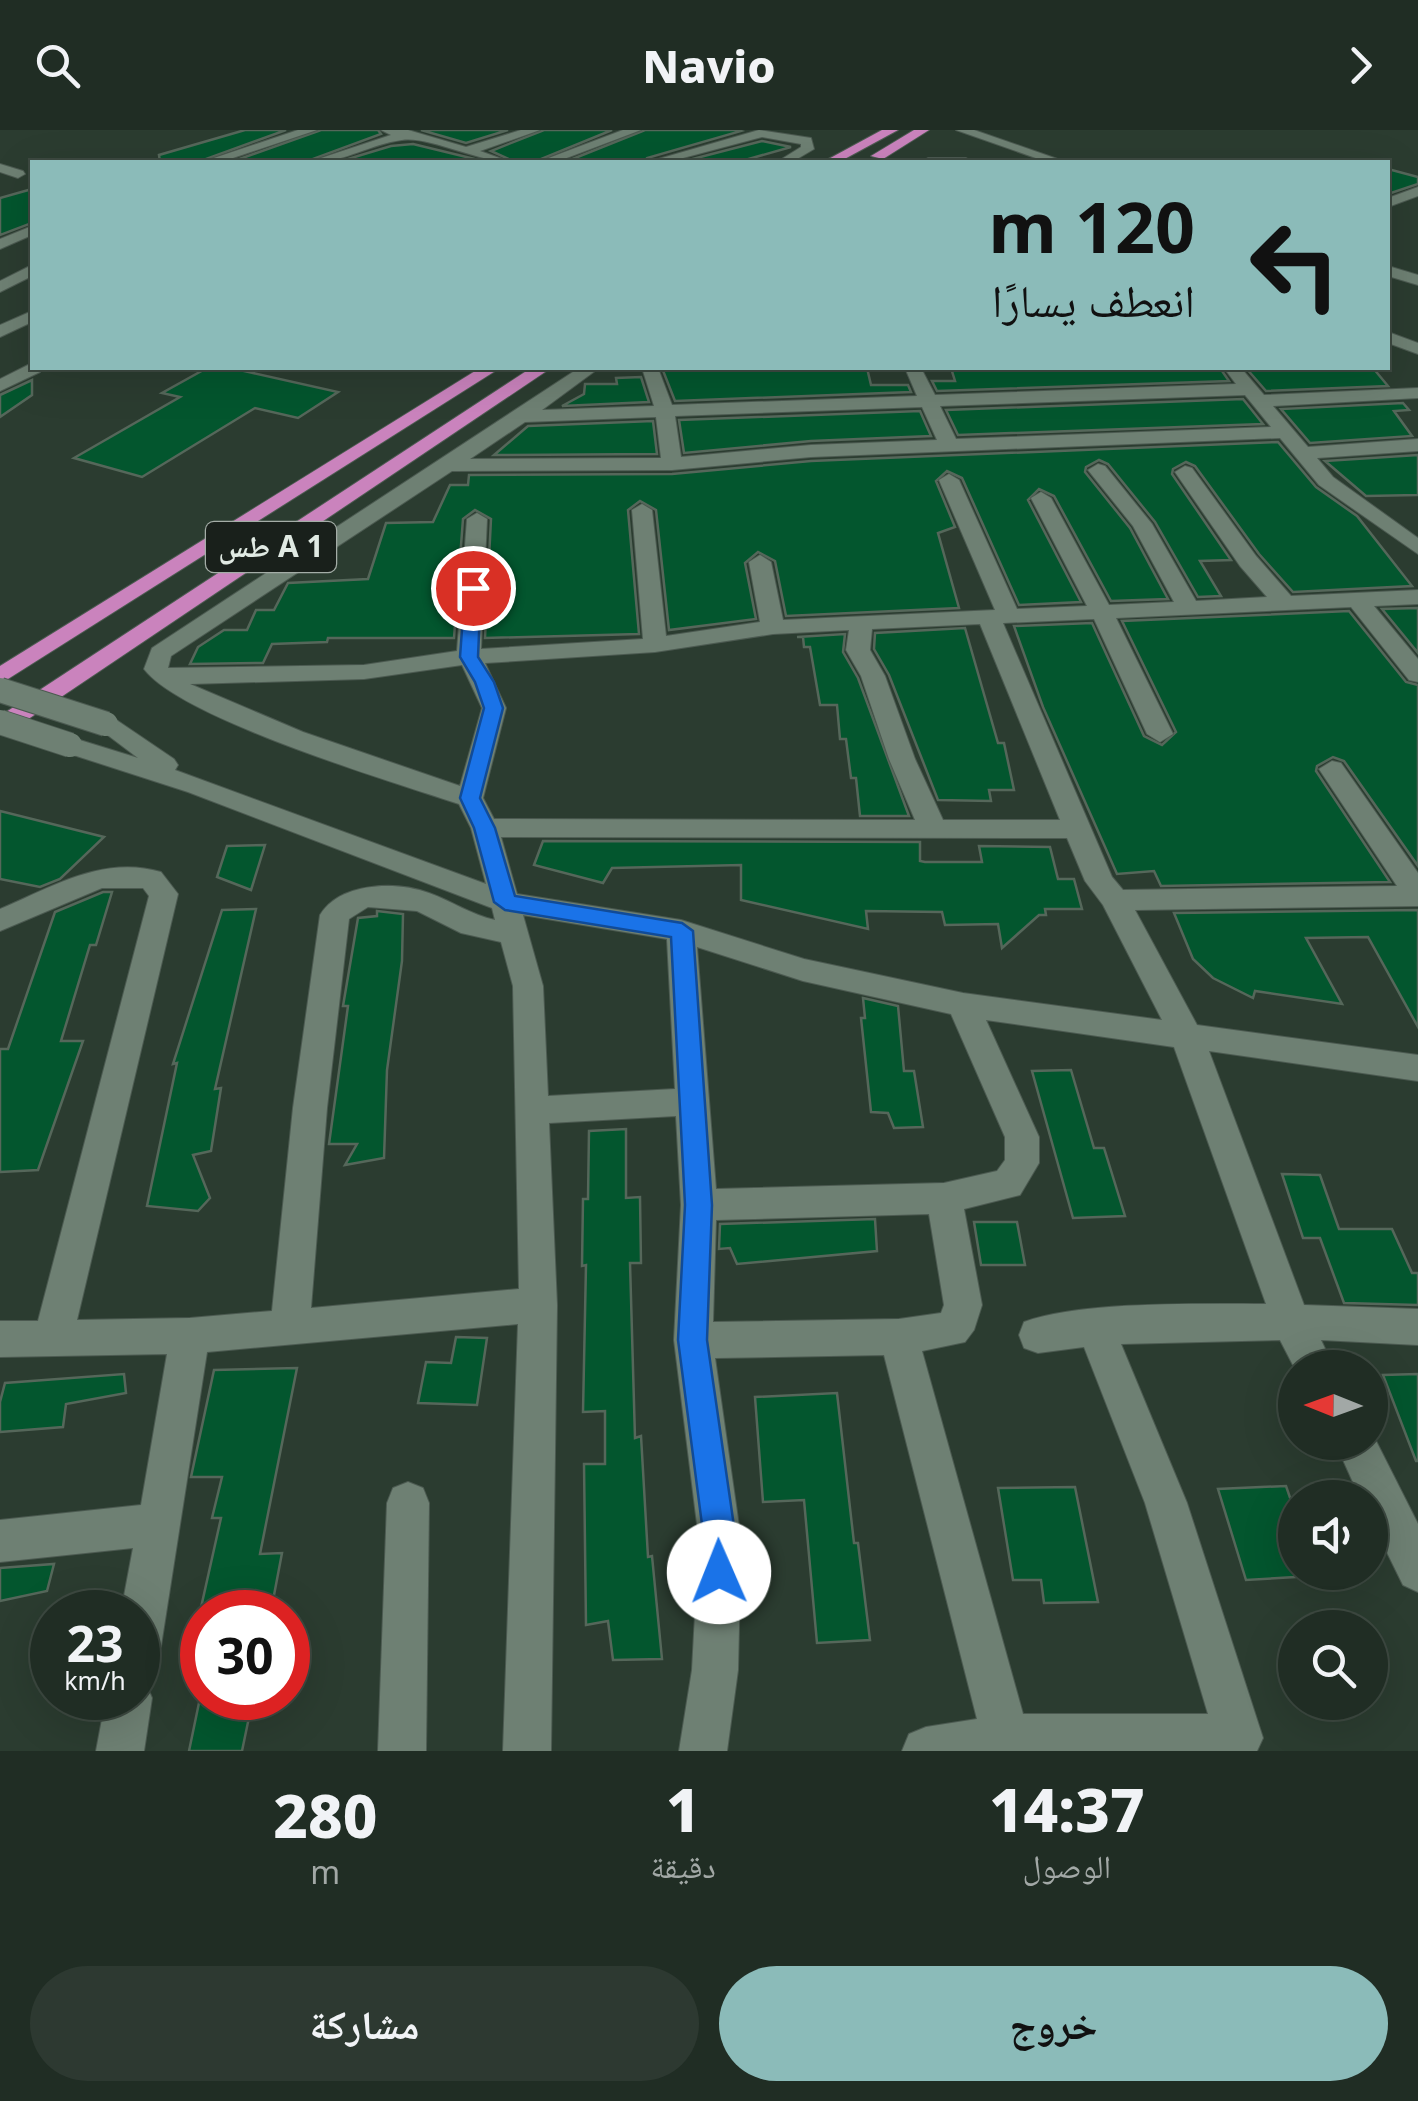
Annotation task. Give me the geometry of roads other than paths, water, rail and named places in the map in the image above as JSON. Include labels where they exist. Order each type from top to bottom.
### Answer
[{"type":"highway","points":[[834,160],[892,130]]},
{"type":"highway","points":[[871,160],[920,132]]},
{"type":"highway","name":"طس A 1","points":[[0,677],[488,370]]},
{"type":"highway","name":"طس A 1","points":[[0,724],[539,370]]},
{"type":"street","points":[[215,160],[312,130]]},
{"type":"street","points":[[387,130],[412,132],[497,160]]},
{"type":"street","points":[[442,160],[534,130]]},
{"type":"street","points":[[551,160],[636,130]]},
{"type":"street","points":[[962,130],[1053,160]]},
{"type":"street","points":[[322,160],[412,132]]},
{"type":"street","points":[[663,160],[759,134],[807,142],[808,149],[786,160]]},
{"type":"street","points":[[0,168],[18,174]]},
{"type":"street","points":[[1390,202],[1418,191]]},
{"type":"street","points":[[0,245],[30,225]]},
{"type":"street","points":[[0,287],[30,271]]},
{"type":"street","points":[[1390,272],[1418,280]]},
{"type":"street","points":[[0,297],[30,303]]},
{"type":"street","points":[[0,332],[30,317]]},
{"type":"street","points":[[1390,339],[1418,349]]},
{"type":"street","points":[[1390,349],[1418,349]]},
{"type":"street","points":[[0,386],[30,370]]},
{"type":"street","points":[[470,798],[316,749],[185,691],[156,669],[160,653],[453,465],[587,370]]},
{"type":"street","points":[[651,370],[665,412],[672,464]]},
{"type":"street","points":[[914,370],[950,447]]},
{"type":"street","points":[[1234,370],[1326,481],[1418,548]]},
{"type":"street","points":[[523,416],[927,401],[1418,393]]},
{"type":"street","points":[[453,465],[672,464],[812,451],[1286,432]]},
{"type":"street","points":[[1304,452],[1418,446]]},
{"type":"street","points":[[1098,470],[1142,524],[1188,610]]},
{"type":"street","points":[[1185,472],[1248,561],[1287,606]]},
{"type":"street","points":[[949,480],[1099,881],[1116,900],[1157,986],[1186,1035],[1290,1320],[1306,1350]]},
{"type":"street","points":[[1041,498],[1135,672],[1160,734]]},
{"type":"street","points":[[642,510],[655,644]]},
{"type":"street","points":[[1379,518],[1418,516]]},
{"type":"street","points":[[477,519],[469,657],[494,708],[470,798],[485,828],[528,986],[538,1304],[526,1751]]},
{"type":"street","points":[[760,562],[774,627]]},
{"type":"street","points":[[164,677],[364,672],[469,657],[655,644],[774,627],[1418,597]]},
{"type":"street","points":[[1357,600],[1418,675]]},
{"type":"street","points":[[860,623],[858,650],[873,676],[902,760],[933,829]]},
{"type":"street","points":[[0,690],[106,724],[197,786]]},
{"type":"street","points":[[0,724],[197,786],[510,918]]},
{"type":"street","points":[[1332,770],[1415,901]]},
{"type":"street","points":[[485,828],[1079,828]]},
{"type":"street","points":[[0,921],[96,879],[152,879],[164,894],[54,1335]]},
{"type":"street","points":[[290,1327],[310,1108],[335,915],[349,903],[366,897],[422,901],[470,926],[510,918],[682,931],[803,970],[963,1005],[1418,1068]]},
{"type":"street","points":[[1116,900],[1415,901]]},
{"type":"street","points":[[682,931],[698,1205],[693,1340],[720,1540],[715,1670],[703,1751]]},
{"type":"street","points":[[698,1205],[944,1198],[1008,1184],[1022,1162],[1022,1137],[963,1005]]},
{"type":"street","points":[[532,1110],[692,1102]]},
{"type":"street","points":[[693,1340],[899,1337],[951,1329],[961,1318],[962,1305],[944,1198]]},
{"type":"street","points":[[0,1339],[54,1335],[190,1336],[538,1304]]},
{"type":"street","points":[[1038,1334],[1095,1327],[1290,1320],[1418,1327]]},
{"type":"street","points":[[926,1751],[1006,1738],[1241,1745],[1166,1503],[1095,1327]]},
{"type":"street","points":[[147,1590],[190,1336]]},
{"type":"street","points":[[899,1337],[1006,1738]]},
{"type":"street","points":[[1365,1460],[1413,1544]]},
{"type":"street","points":[[402,1751],[408,1503]]},
{"type":"street","points":[[0,1541],[158,1524]]},
{"type":"street","points":[[120,1751],[125,1720]]}]
